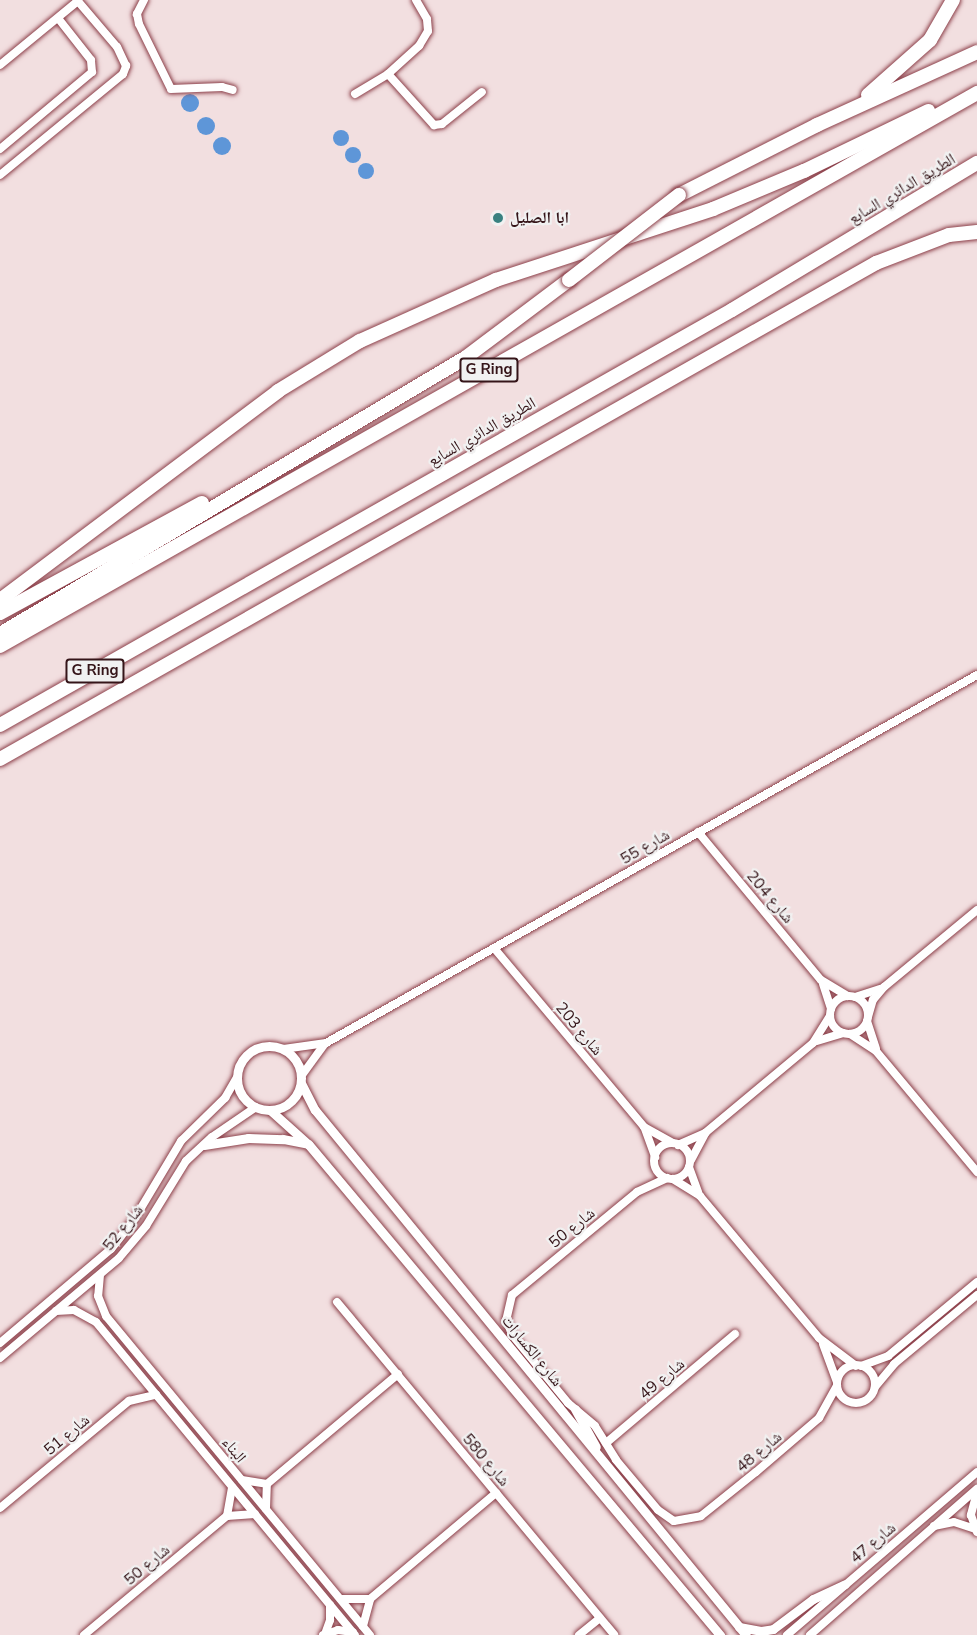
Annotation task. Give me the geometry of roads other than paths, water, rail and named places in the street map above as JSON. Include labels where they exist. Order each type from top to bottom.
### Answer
[{"type":"highway","points":[[818,125],[879,89],[930,40],[953,0]]},
{"type":"highway","points":[[0,634],[274,468],[465,358],[679,195],[818,125],[977,52]]},
{"type":"highway","points":[[0,600],[278,391],[360,341],[496,280],[714,209],[977,92]]},
{"type":"highway","name":"G Ring","points":[[0,646],[977,92]]},
{"type":"highway","name":"الطريق الدائري السابع","points":[[0,725],[732,310],[977,163]]},
{"type":"highway","points":[[0,759],[876,263],[931,240],[977,232]]},
{"type":"highway","points":[[0,613],[154,526],[274,468]]},
{"type":"street","points":[[144,0],[137,14],[139,24],[171,89],[222,87],[233,90]]},
{"type":"street","points":[[355,93],[388,74],[419,46],[428,31],[427,19],[416,0]]},
{"type":"street","points":[[0,65],[78,1],[117,47],[126,66],[123,74],[0,175]]},
{"type":"street","points":[[0,149],[92,72],[91,60],[58,18]]},
{"type":"street","points":[[388,74],[434,125],[442,124],[482,92]]},
{"type":"street","name":"شارع 55","points":[[284,1049],[326,1043],[977,675]]},
{"type":"street","name":"شارع 204","points":[[698,832],[821,980],[833,991],[851,997]]},
{"type":"street","points":[[813,1043],[846,1034],[867,1019],[873,1000],[884,987],[977,910]]},
{"type":"street","name":"شارع 203","points":[[494,948],[644,1127],[655,1157]]},
{"type":"street","name":"شارع 204","points":[[821,980],[830,1013]]},
{"type":"street","points":[[875,1387],[872,1374],[819,1338],[700,1196],[657,1170],[655,1157],[660,1148],[705,1132],[813,1043],[837,1000],[884,987]]},
{"type":"street","points":[[851,997],[864,1004],[876,1051]]},
{"type":"street","points":[[830,1013],[833,1027],[876,1051],[977,1172]]},
{"type":"street","name":"شارع 55","points":[[301,1079],[326,1043]]},
{"type":"street","points":[[284,1049],[272,1046],[253,1050],[240,1065],[237,1077],[240,1092],[256,1107],[270,1110],[287,1105],[301,1079]]},
{"type":"street","name":"شارع الكسارات","points":[[284,1049],[299,1065],[301,1079],[315,1110],[746,1635]]},
{"type":"street","name":"شارع 52","points":[[0,1343],[111,1249],[135,1218],[181,1141],[225,1098],[237,1077]]},
{"type":"street","name":"شارع 52","points":[[0,1358],[100,1275],[133,1243],[175,1175],[204,1145],[256,1107]]},
{"type":"street","points":[[270,1110],[309,1145],[720,1635]]},
{"type":"street","name":"شارع 203","points":[[644,1127],[676,1144]]},
{"type":"street","points":[[670,1179],[683,1175],[705,1132]]},
{"type":"street","points":[[204,1145],[248,1138],[283,1139],[309,1145]]},
{"type":"street","points":[[676,1144],[687,1151],[700,1196]]},
{"type":"street","name":"شارع 50","points":[[506,1311],[512,1295],[637,1192],[670,1179]]},
{"type":"street","name":"البناء","points":[[100,1275],[98,1296],[106,1316],[370,1635]]},
{"type":"street","points":[[837,1384],[844,1370],[882,1361],[977,1282]]},
{"type":"street","points":[[819,1338],[843,1398],[856,1403],[868,1399],[894,1364],[977,1295]]},
{"type":"street","name":"شارع 580","points":[[338,1302],[614,1635]]},
{"type":"street","name":"البناء","points":[[56,1311],[74,1310],[90,1317],[354,1633]]},
{"type":"street","name":"شارع الكسارات","points":[[506,1311],[513,1336],[575,1408],[591,1421],[658,1510],[683,1522]]},
{"type":"street","name":"شارع 49","points":[[606,1443],[735,1334]]},
{"type":"street","points":[[266,1510],[267,1484],[398,1374]]},
{"type":"street","name":"شارع 48","points":[[683,1522],[701,1516],[810,1426],[825,1410],[837,1384]]},
{"type":"street","name":"شارع 51","points":[[0,1508],[129,1401],[156,1395]]},
{"type":"street","points":[[575,1408],[602,1460]]},
{"type":"street","name":"شارع 47","points":[[787,1635],[977,1472]]},
{"type":"street","points":[[242,1480],[267,1484]]},
{"type":"street","points":[[232,1487],[227,1516],[255,1514]]},
{"type":"street","points":[[975,1530],[970,1515],[977,1491]]},
{"type":"street","name":"شارع 47","points":[[810,1635],[931,1527],[977,1491]]},
{"type":"street","points":[[363,1626],[370,1599],[496,1493]]},
{"type":"street","name":"شارع 50","points":[[84,1635],[227,1516]]},
{"type":"street","points":[[931,1527],[954,1522],[975,1530]]},
{"type":"street","points":[[739,1627],[761,1632],[773,1629],[813,1599],[845,1584]]},
{"type":"street","points":[[341,1599],[370,1599]]},
{"type":"street","points":[[330,1605],[330,1620],[324,1634],[354,1633]]},
{"type":"street","points":[[704,1616],[712,1635]]},
{"type":"street","points":[[579,1635],[600,1617]]},
{"type":"water","points":[[186,94],[194,94],[199,99],[197,110],[186,112],[181,107],[181,99]]},
{"type":"water","points":[[202,117],[210,117],[215,122],[213,133],[202,135],[197,130],[197,122]]},
{"type":"water","points":[[338,130],[344,130],[349,138],[347,144],[338,146],[333,141],[333,135]]},
{"type":"water","points":[[218,137],[226,137],[231,142],[229,153],[218,155],[213,150],[213,142]]},
{"type":"water","points":[[350,147],[356,147],[361,155],[359,161],[350,163],[345,158],[345,152]]},
{"type":"water","points":[[363,163],[369,163],[374,171],[372,177],[363,179],[358,174],[358,168]]},
{"type":"place","name":"ابا الصليل","points":[[498,218]]}]
